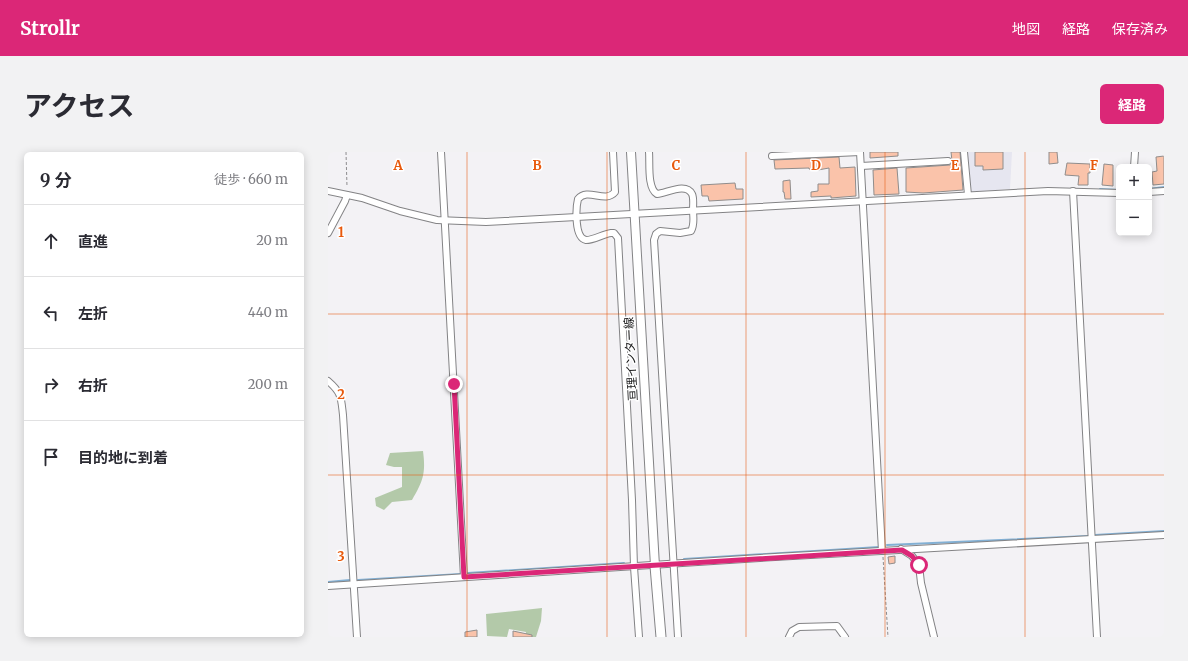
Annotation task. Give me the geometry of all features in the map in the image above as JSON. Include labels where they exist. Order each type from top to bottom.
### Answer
[{"type":"highway","points":[[654,566],[655,637]]},
{"type":"highway","points":[[654,566],[661,637]]},
{"type":"main road","name":"亘理インター線","points":[[631,152],[654,566]]},
{"type":"street","points":[[441,152],[446,221],[464,577]]},
{"type":"street","points":[[613,152],[615,192],[606,197],[587,194],[580,196],[576,205],[578,232],[583,239],[590,239],[611,233],[614,233],[618,238],[631,472],[634,566],[639,637]]},
{"type":"street","points":[[649,152],[650,184],[654,193],[657,194],[680,188],[692,193],[693,197],[693,224],[691,231],[680,234],[660,230],[656,234],[654,240],[678,637]]},
{"type":"street","points":[[772,156],[860,152],[882,551]]},
{"type":"street","points":[[964,152],[968,196]]},
{"type":"street","points":[[1134,164],[1135,152]]},
{"type":"street","points":[[861,166],[948,161]]},
{"type":"street","points":[[328,191],[362,198],[421,217],[446,221],[486,222],[1048,191],[1116,193]]},
{"type":"street","points":[[1073,191],[1097,637]]},
{"type":"street","points":[[1152,192],[1164,191]]},
{"type":"street","points":[[328,233],[347,195]]},
{"type":"street","points":[[328,382],[337,389],[340,395],[343,415],[358,637]]},
{"type":"street","points":[[328,586],[1091,538],[1164,535]]},
{"type":"street","points":[[902,550],[912,556],[919,565],[921,583],[934,637]]},
{"type":"street","points":[[789,637],[792,631],[799,627],[837,626],[845,637]]},
{"type":"path","points":[[346,152],[347,195]]},
{"type":"path","points":[[882,551],[888,637]]},
{"type":"shaded area","points":[[967,152],[1012,152],[1010,189],[970,192]]},
{"type":"green space","points":[[423,451],[423,477],[412,500],[392,502],[384,510],[376,506],[375,498],[402,487],[402,467],[386,465],[390,453]]},
{"type":"green space","points":[[542,608],[541,621],[536,637],[525,637],[526,632],[509,629],[507,637],[487,636],[486,614]]},
{"type":"building","points":[[870,152],[898,152],[898,156],[870,158]]},
{"type":"building","points":[[951,152],[960,152],[963,190],[923,193],[906,192],[906,168],[950,165],[952,161]]},
{"type":"building","points":[[975,152],[1003,152],[1003,169],[983,170],[983,166],[975,166]]},
{"type":"building","points":[[1049,152],[1057,152],[1058,163],[1049,164]]},
{"type":"building","points":[[1164,156],[1164,184],[1153,185],[1152,172],[1157,171],[1156,157]]},
{"type":"building","points":[[839,157],[840,168],[855,167],[856,196],[831,198],[831,196],[811,197],[811,192],[818,191],[818,184],[829,184],[829,168],[818,170],[809,168],[775,169],[774,160]]},
{"type":"building","points":[[1067,163],[1090,164],[1088,185],[1078,185],[1079,176],[1065,175]]},
{"type":"building","points":[[1104,164],[1113,165],[1113,186],[1102,185]]},
{"type":"building","points":[[897,168],[899,194],[874,195],[873,170]]},
{"type":"building","points":[[790,180],[791,199],[785,199],[783,192],[783,181]]},
{"type":"building","points":[[735,183],[736,189],[743,189],[743,199],[709,201],[708,196],[702,196],[701,185]]},
{"type":"building","points":[[895,556],[895,563],[889,564],[888,557]]},
{"type":"building","points":[[477,630],[477,637],[465,637],[465,632]]},
{"type":"building","points":[[513,631],[532,635],[532,637],[513,637]]},
{"type":"waterway","points":[[1152,189],[1164,187]]},
{"type":"waterway","points":[[1100,189],[1116,190]]},
{"type":"waterway","points":[[1095,535],[1164,531]]},
{"type":"waterway","points":[[887,545],[1088,536]]},
{"type":"waterway","points":[[684,559],[879,547]]},
{"type":"waterway","points":[[468,573],[624,563]]},
{"type":"waterway","points":[[358,580],[461,574]]},
{"type":"waterway","points":[[328,582],[350,580]]},
{"type":"route","points":[[454,384],[464,577],[902,550],[912,556],[919,565]]}]
